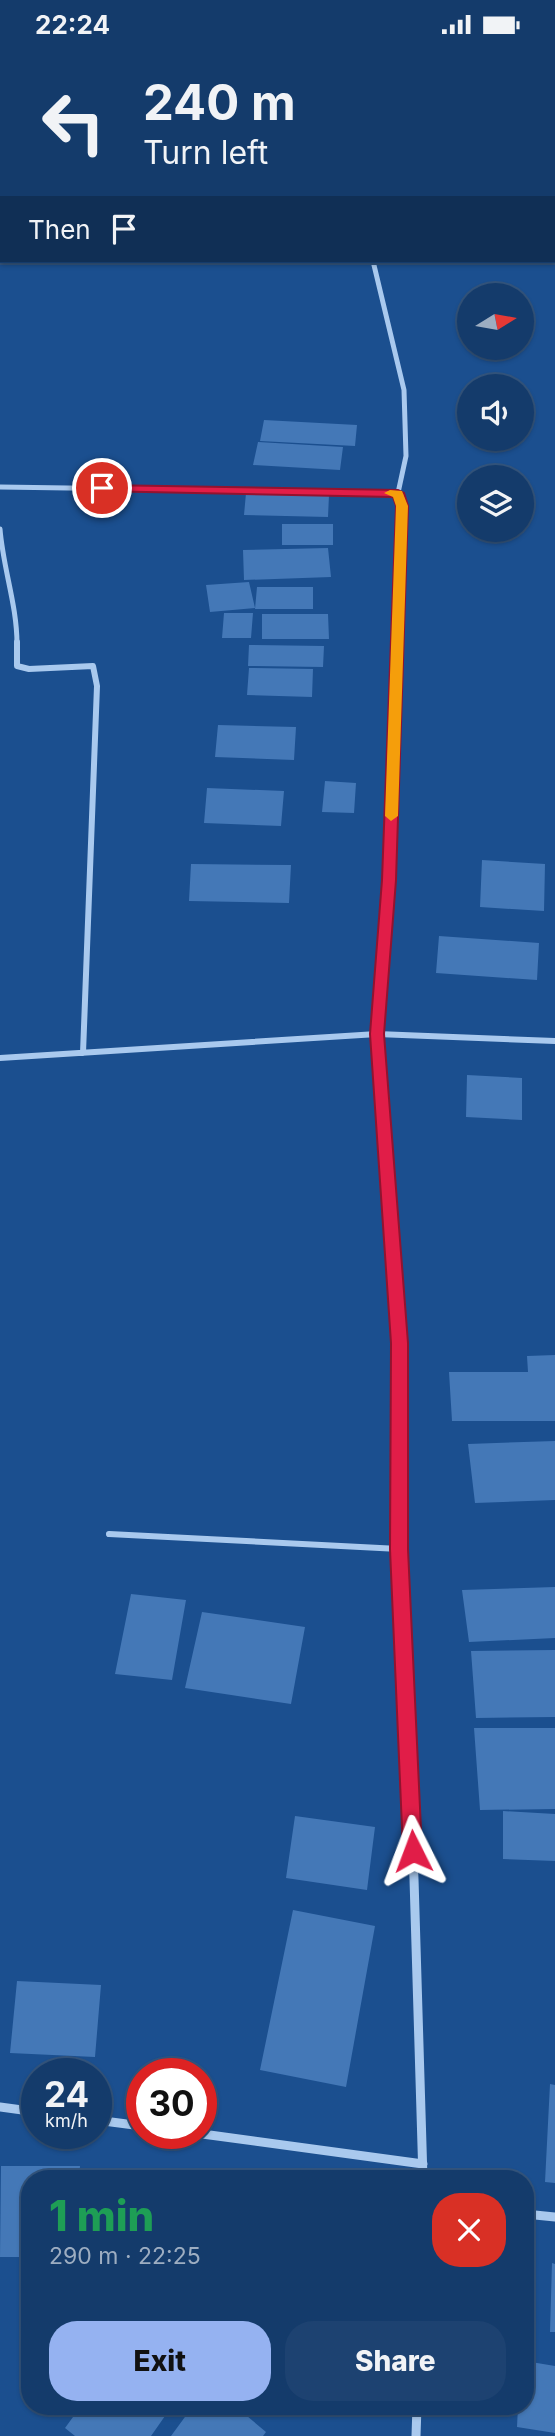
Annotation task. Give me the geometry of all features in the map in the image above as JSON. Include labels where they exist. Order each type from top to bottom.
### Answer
[{"type":"street","points":[[373,263],[404,390],[406,456],[398,493],[402,506],[389,880],[377,1034],[399,1343],[399,1549],[414,1879],[423,2170]]},
{"type":"street","points":[[0,487],[398,493]]},
{"type":"street","points":[[0,529],[3,564],[17,617],[17,666],[29,669],[93,666],[97,686],[83,1053]]},
{"type":"street","points":[[0,1058],[377,1034],[555,1041]]},
{"type":"street","points":[[0,2107],[21,2110]]},
{"type":"street","points":[[217,2136],[423,2164]]},
{"type":"street","points":[[534,2215],[555,2217]]},
{"type":"street","points":[[416,2436],[417,2415]]},
{"type":"lane","points":[[109,1534],[399,1549]]},
{"type":"building","points":[[264,420],[357,425],[355,446],[260,441]]},
{"type":"building","points":[[258,442],[343,447],[340,470],[253,465]]},
{"type":"building","points":[[246,493],[329,495],[328,517],[244,515]]},
{"type":"building","points":[[282,524],[333,524],[333,545],[282,545]]},
{"type":"building","points":[[328,548],[331,577],[244,580],[243,550]]},
{"type":"building","points":[[249,582],[255,608],[210,612],[206,585]]},
{"type":"building","points":[[257,587],[313,587],[313,609],[255,609]]},
{"type":"building","points":[[224,613],[253,613],[251,638],[222,638]]},
{"type":"building","points":[[262,614],[328,614],[329,639],[262,639]]},
{"type":"building","points":[[249,645],[324,646],[323,667],[248,666]]},
{"type":"building","points":[[249,668],[313,669],[312,697],[247,695]]},
{"type":"building","points":[[218,725],[296,727],[294,760],[215,757]]},
{"type":"building","points":[[325,781],[356,783],[354,813],[322,812]]},
{"type":"building","points":[[207,788],[284,791],[281,826],[204,823]]},
{"type":"building","points":[[482,860],[545,864],[544,911],[480,907]]},
{"type":"building","points":[[191,864],[291,865],[289,903],[189,901]]},
{"type":"building","points":[[439,936],[539,943],[537,980],[436,973]]},
{"type":"building","points":[[467,1075],[522,1078],[522,1120],[466,1117]]},
{"type":"building","points":[[555,1355],[555,1421],[452,1421],[449,1372],[528,1372],[527,1356]]},
{"type":"building","points":[[555,1441],[555,1500],[475,1503],[468,1444]]},
{"type":"building","points":[[555,1587],[555,1638],[469,1642],[462,1590]]},
{"type":"building","points":[[131,1594],[186,1600],[172,1680],[115,1674]]},
{"type":"building","points":[[202,1612],[305,1627],[291,1704],[185,1688]]},
{"type":"building","points":[[555,1650],[555,1717],[476,1718],[471,1651]]},
{"type":"building","points":[[474,1728],[555,1728],[555,1809],[480,1810]]},
{"type":"building","points":[[503,1811],[555,1814],[555,1861],[503,1859]]},
{"type":"building","points":[[295,1816],[375,1827],[367,1890],[286,1878]]},
{"type":"building","points":[[293,1910],[375,1926],[346,2087],[260,2070]]},
{"type":"building","points":[[17,1981],[101,1985],[95,2057],[10,2053]]},
{"type":"building","points":[[550,2084],[555,2085],[555,2183],[545,2182]]},
{"type":"building","points":[[1,2166],[80,2166],[80,2170],[21,2170],[21,2257],[0,2257]]},
{"type":"building","points":[[552,2263],[555,2264],[555,2332],[550,2332]]},
{"type":"building","points":[[534,2362],[555,2366],[555,2433],[517,2427],[518,2415],[534,2415]]},
{"type":"building","points":[[74,2415],[166,2415],[151,2436],[75,2436],[65,2428]]},
{"type":"building","points":[[186,2415],[246,2415],[266,2432],[263,2436],[171,2436]]},
{"type":"slow traffic","points":[[390,493],[398,493],[402,506],[391,816]]},
{"type":"route","points":[[102,488],[398,493],[402,506],[389,880],[377,1034],[399,1343],[399,1549],[413,1851]]}]
